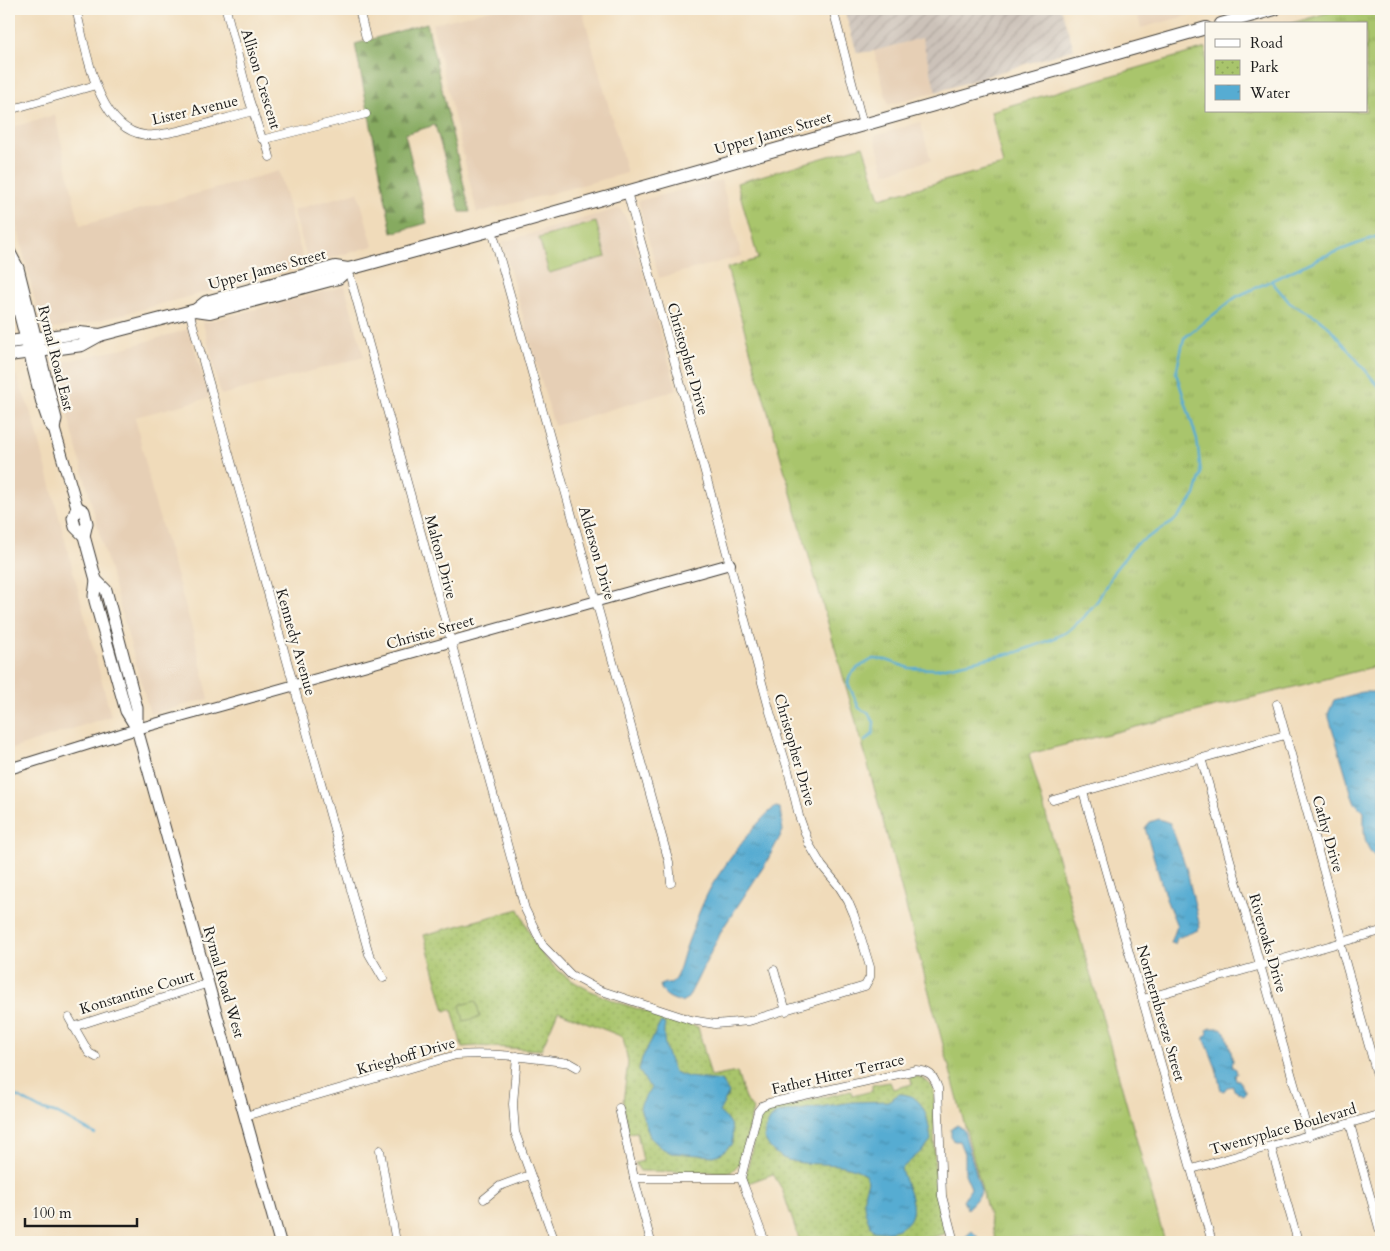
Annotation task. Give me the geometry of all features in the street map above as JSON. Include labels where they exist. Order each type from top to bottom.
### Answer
[{"type":"main road","points":[[1228,22],[1275,9]]},
{"type":"main road","name":"Upper James Street","points":[[9,355],[33,345],[79,333],[100,335],[193,310],[206,302],[319,271],[335,267],[348,269],[492,230],[1205,28]]},
{"type":"main road","name":"Rymal Road East","points":[[9,252],[9,265]]},
{"type":"main road","name":"Rymal Road East","points":[[9,252],[18,268],[49,423],[54,429]]},
{"type":"main road","name":"Rymal Road East","points":[[9,272],[33,345]]},
{"type":"main road","name":"Upper James Street","points":[[9,342],[33,345]]},
{"type":"main road","name":"Rymal Road West","points":[[54,429],[77,507],[73,518],[75,527],[84,536],[96,580],[106,590],[137,708],[137,729],[280,1242]]},
{"type":"street","name":"Lister Avenue","points":[[76,9],[96,84],[107,107],[123,126],[145,135],[184,130],[253,110]]},
{"type":"street","name":"Allison Crescent","points":[[226,9],[253,110],[262,140],[265,139],[270,158]]},
{"type":"street","points":[[359,9],[366,38]]},
{"type":"street","points":[[833,9],[863,125]]},
{"type":"street","points":[[9,110],[96,84]]},
{"type":"street","points":[[265,139],[366,114]]},
{"type":"street","name":"Christopher Drive","points":[[556,960],[571,975],[599,990],[691,1020],[715,1024],[749,1021],[786,1010],[865,986],[870,977],[870,967],[863,942],[848,901],[822,866],[809,844],[799,816],[788,770],[770,712],[627,192]]},
{"type":"street","name":"Alderson Drive","points":[[492,230],[669,862],[672,883]]},
{"type":"street","name":"Malton Drive","points":[[348,269],[524,909],[543,946],[556,960]]},
{"type":"street","name":"Kennedy Avenue","points":[[193,310],[294,686],[369,954],[383,978]]},
{"type":"street","name":"Christie Street","points":[[9,769],[137,729],[730,564]]},
{"type":"street","name":"Cathy Drive","points":[[1276,704],[1381,1089]]},
{"type":"street","points":[[1053,800],[1285,735]]},
{"type":"street","name":"Riveroaks Drive","points":[[1201,758],[1309,1136]]},
{"type":"street","name":"Northernbreeze Street","points":[[1083,792],[1212,1242]]},
{"type":"street","points":[[1143,999],[1381,931]]},
{"type":"street","points":[[774,970],[786,1010]]},
{"type":"street","name":"Konstantine Court","points":[[73,1026],[209,984]]},
{"type":"street","points":[[69,1018],[89,1053],[96,1057]]},
{"type":"street","name":"Krieghoff Drive","points":[[245,1116],[456,1055],[477,1053],[517,1056],[570,1063],[577,1067]]},
{"type":"street","points":[[517,1056],[513,1104],[515,1132],[555,1242]]},
{"type":"street","name":"Father Hitter Terrace","points":[[741,1178],[758,1111],[762,1106],[916,1070],[927,1071],[934,1077],[938,1088],[942,1196],[954,1242]]},
{"type":"street","points":[[620,1108],[634,1178],[652,1242]]},
{"type":"street","name":"Twentyplace Boulevard","points":[[1192,1169],[1381,1114]]},
{"type":"street","points":[[1350,1124],[1381,1235]]},
{"type":"street","points":[[1271,1147],[1298,1242]]},
{"type":"street","points":[[380,1150],[396,1242]]},
{"type":"street","points":[[484,1198],[500,1186],[530,1175]]},
{"type":"street","points":[[634,1178],[741,1178],[765,1242]]},
{"type":"shaded area","points":[[495,9],[582,9],[627,173],[477,213],[432,24]]},
{"type":"shaded area","points":[[844,9],[1061,9],[1074,49],[936,92],[922,38],[874,51],[857,53]]},
{"type":"shaded area","points":[[1136,9],[1212,9],[1141,28]]},
{"type":"shaded area","points":[[922,38],[936,92],[888,105],[874,51]]},
{"type":"shaded area","points":[[55,115],[80,226],[279,171],[305,266],[89,323],[53,329],[46,326],[39,318],[9,194],[9,128]]},
{"type":"shaded area","points":[[920,122],[931,160],[885,173],[874,136]]},
{"type":"shaded area","points":[[721,180],[742,256],[659,278],[638,201]]},
{"type":"shaded area","points":[[358,192],[373,246],[309,264],[293,210]]},
{"type":"shaded area","points":[[620,208],[628,221],[677,390],[554,426],[502,242]]},
{"type":"shaded area","points":[[345,286],[364,357],[221,395],[203,323]]},
{"type":"shaded area","points":[[189,329],[209,398],[135,417],[154,500],[194,635],[209,699],[150,714],[55,367],[57,363],[117,350]]},
{"type":"shaded area","points":[[9,375],[16,375],[34,421],[111,716],[9,750]]},
{"type":"green space","points":[[1340,9],[1381,9],[1381,665],[1029,754],[1165,1242],[996,1242],[864,750],[727,268],[758,259],[737,183],[863,146],[880,198],[1003,165],[991,111],[1205,48],[1205,112],[1368,112],[1368,22],[1296,22]]},
{"type":"green space","points":[[427,23],[470,212],[460,212],[435,125],[405,134],[427,223],[392,233],[355,44]]},
{"type":"green space","points":[[596,222],[606,257],[549,273],[539,238]]},
{"type":"green space","points":[[519,909],[540,950],[549,962],[564,975],[599,995],[698,1027],[711,1077],[737,1072],[745,1099],[753,1109],[741,1162],[731,1172],[640,1171],[635,1163],[643,1161],[637,1132],[628,1133],[623,1102],[628,1062],[623,1037],[558,1011],[541,1050],[477,1046],[462,1047],[452,1009],[445,1011],[424,935]]},
{"type":"green space","points":[[476,1001],[480,1017],[464,1021],[460,1005]]},
{"type":"green space","points":[[910,1075],[924,1079],[934,1090],[935,1191],[947,1233],[916,1242],[800,1242],[782,1189],[773,1174],[748,1183],[746,1176],[759,1117],[766,1110],[851,1091],[852,1096],[872,1091],[872,1085],[890,1082],[893,1089],[912,1084]]},
{"type":"water","points":[[1362,692],[1381,692],[1380,861],[1374,856],[1367,845],[1364,833],[1364,812],[1354,802],[1328,714],[1334,700]]},
{"type":"water","points":[[776,807],[780,808],[783,831],[766,863],[723,928],[688,998],[681,1002],[674,1000],[663,992],[660,985],[663,983],[671,984],[677,976],[685,950],[711,887],[752,831]]},
{"type":"water","points":[[1159,819],[1170,823],[1186,867],[1200,927],[1198,930],[1177,938],[1175,944],[1171,943],[1177,926],[1166,899],[1145,828],[1150,822]]},
{"type":"water","points":[[661,1022],[665,1024],[664,1036],[667,1054],[674,1072],[688,1077],[721,1081],[729,1093],[719,1112],[727,1119],[731,1126],[732,1144],[722,1153],[714,1156],[671,1153],[660,1147],[650,1137],[640,1108],[651,1087],[647,1084],[639,1070],[642,1058]]},
{"type":"water","points":[[1221,1028],[1226,1032],[1233,1060],[1232,1067],[1236,1069],[1236,1080],[1239,1080],[1246,1093],[1243,1095],[1234,1090],[1233,1086],[1227,1087],[1224,1091],[1221,1090],[1216,1068],[1204,1037],[1208,1033],[1207,1030]]},
{"type":"water","points":[[899,1094],[915,1098],[920,1103],[924,1109],[931,1140],[925,1148],[901,1169],[910,1194],[912,1210],[911,1218],[906,1224],[895,1230],[874,1231],[870,1225],[864,1206],[864,1194],[868,1181],[865,1174],[843,1166],[795,1162],[784,1159],[773,1151],[764,1138],[770,1120],[778,1113],[853,1102],[888,1101]]},
{"type":"water","points":[[957,1125],[964,1131],[981,1191],[980,1195],[967,1209],[963,1201],[971,1188],[965,1174],[965,1156],[959,1141],[954,1141],[951,1137],[951,1129]]},
{"type":"water","points":[[972,1231],[977,1236],[979,1242],[966,1242],[965,1237]]},
{"type":"waterway","points":[[865,741],[873,734],[874,722],[868,713],[859,708],[848,683],[850,675],[873,659],[886,660],[909,668],[936,669],[1018,652],[1067,632],[1084,617],[1098,600],[1114,571],[1135,545],[1173,522],[1195,495],[1201,474],[1197,439],[1176,373],[1184,338],[1236,297],[1322,257],[1381,235]]},
{"type":"waterway","points":[[1272,282],[1290,303],[1317,317],[1330,328],[1381,389]]},
{"type":"waterway","points":[[9,1092],[40,1109],[58,1114],[95,1134]]}]
